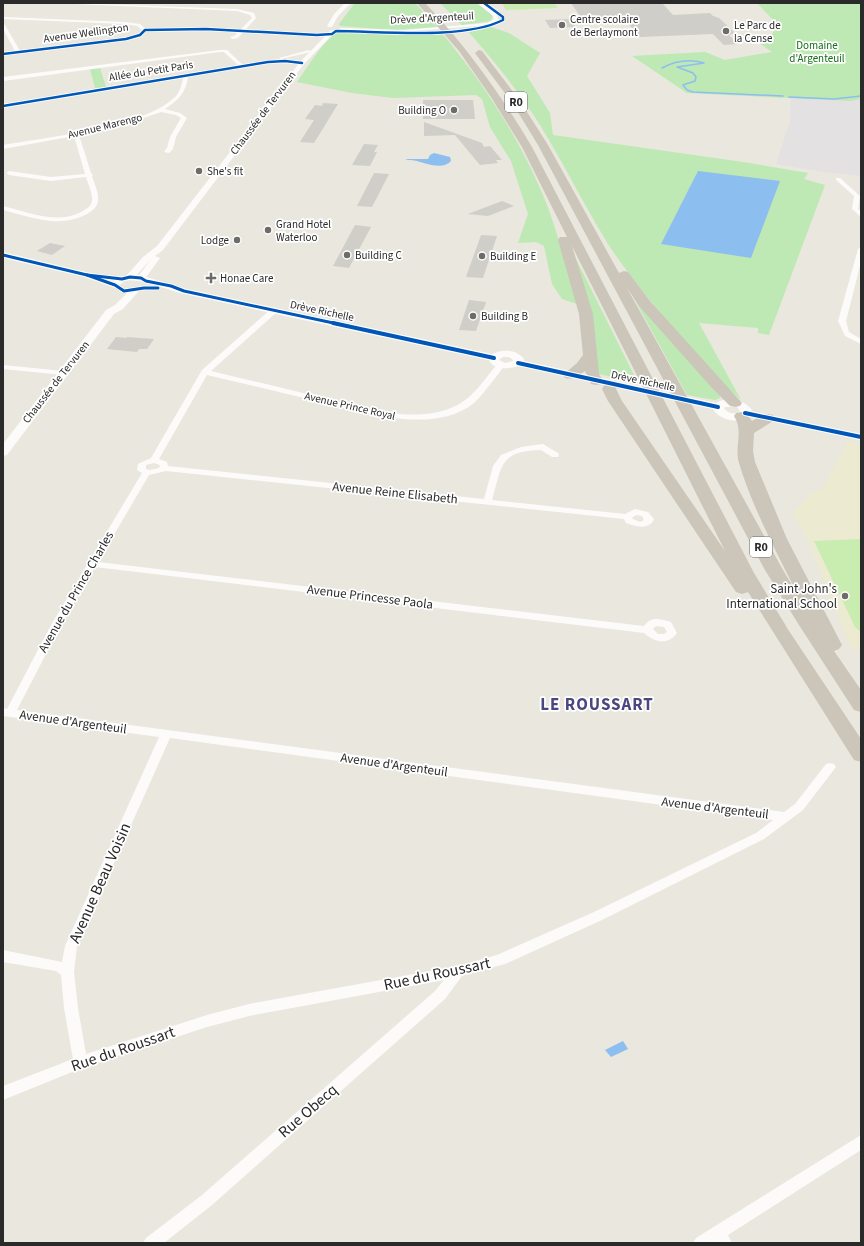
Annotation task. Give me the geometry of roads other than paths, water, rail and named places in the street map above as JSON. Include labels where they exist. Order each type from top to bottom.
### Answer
[{"type":"highway","name":"R0","points":[[421,3],[461,48],[501,104],[527,147],[745,573],[782,634],[861,755]]},
{"type":"highway","name":"R0","points":[[448,17],[473,45],[517,102],[540,140],[774,570],[861,706]]},
{"type":"highway","points":[[563,218],[559,224],[586,314],[592,374],[596,381]]},
{"type":"highway","points":[[599,249],[612,258],[645,304],[717,385],[742,416],[748,468],[781,541],[836,652],[842,678]]},
{"type":"highway","points":[[570,375],[582,366],[590,355]]},
{"type":"highway","points":[[612,384],[609,390],[615,401],[767,626],[782,634]]},
{"type":"highway","points":[[742,416],[768,418]]},
{"type":"main road","points":[[3,255],[87,275],[121,282],[141,284]]},
{"type":"main road","points":[[121,282],[122,290],[141,284]]},
{"type":"main road","name":"Chaussée de Tervuren","points":[[110,312],[110,306],[121,282]]},
{"type":"main road","name":"Chaussée de Tervuren","points":[[3,452],[110,312],[119,307],[141,284]]},
{"type":"main road","name":"Drève Richelle","points":[[141,284],[184,291],[498,362],[513,365],[518,363],[718,407],[722,414],[735,417],[742,416]]},
{"type":"street","points":[[74,3],[244,11],[252,14],[254,18],[236,37],[232,38]]},
{"type":"street","name":"Chaussée de Tervuren","points":[[121,282],[160,248],[249,134],[306,57],[341,18],[341,12],[348,3]]},
{"type":"street","name":"Drève d'Argenteuil","points":[[333,28],[393,31],[421,30],[488,24],[497,20],[495,15],[479,3]]},
{"type":"street","points":[[3,18],[125,23],[138,26],[145,30]]},
{"type":"street","points":[[3,25],[18,52]]},
{"type":"street","name":"Avenue Wellington","points":[[3,54],[126,39],[140,35],[145,30],[189,28],[243,30]]},
{"type":"street","points":[[3,79],[220,50],[225,51],[242,66]]},
{"type":"street","name":"Allée du Petit Paris","points":[[268,62],[289,56],[306,57]]},
{"type":"street","name":"Allée du Petit Paris","points":[[289,56],[306,57]]},
{"type":"street","name":"Allée du Petit Paris","points":[[3,106],[186,75],[306,57]]},
{"type":"street","name":"Avenue Marengo","points":[[3,147],[120,125],[161,110],[178,97],[185,84],[186,75]]},
{"type":"street","points":[[161,110],[178,114],[184,118],[173,137],[170,149],[167,152]]},
{"type":"street","points":[[3,208],[52,219],[74,219],[93,207],[95,202],[90,175],[76,134]]},
{"type":"street","points":[[9,173],[51,179],[90,175]]},
{"type":"street","points":[[838,179],[857,196],[855,209],[861,215]]},
{"type":"street","name":"Chaussée de Tervuren","points":[[141,284],[155,261],[160,248]]},
{"type":"street","points":[[861,249],[842,320],[844,330],[849,337],[861,342]]},
{"type":"street","points":[[146,473],[154,473],[163,468],[164,466],[162,462],[154,460],[205,372],[274,311]]},
{"type":"street","name":"Avenue Prince Royal","points":[[205,372],[382,414],[418,417],[447,413],[471,401],[498,362]]},
{"type":"street","points":[[3,367],[63,373]]},
{"type":"street","points":[[768,418],[861,437]]},
{"type":"street","points":[[487,503],[497,466],[503,458],[515,452],[543,447],[555,455]]},
{"type":"street","name":"Avenue du Prince Charles","points":[[7,712],[56,625],[146,473],[141,470],[141,466],[145,462],[154,460]]},
{"type":"street","name":"Avenue Reine Elisabeth","points":[[163,468],[627,517]]},
{"type":"street","name":"Avenue Princesse Paola","points":[[92,564],[647,630]]},
{"type":"street","name":"Avenue d'Argenteuil","points":[[7,712],[786,817]]},
{"type":"street","name":"Avenue Beau Voisin","points":[[81,1062],[71,1008],[67,972],[71,946],[166,734]]},
{"type":"street","name":"Rue du Roussart","points":[[3,1093],[81,1062],[207,1020],[249,1010],[458,972],[500,960],[598,916],[760,836],[799,807],[830,767]]},
{"type":"street","points":[[3,956],[59,966],[67,972]]},
{"type":"street","name":"Rue Obecq","points":[[151,1243],[207,1200],[440,995],[458,972]]},
{"type":"street","points":[[701,1243],[721,1237],[861,1142]]},
{"type":"water","points":[[434,153],[450,157],[451,161],[448,164],[439,166],[405,159],[428,159],[430,155]]},
{"type":"water","points":[[698,171],[780,181],[751,258],[661,244]]},
{"type":"water","points":[[623,1041],[628,1049],[611,1057],[605,1050]]},
{"type":"waterway","points":[[662,68],[683,61],[704,63],[677,67],[693,73],[696,77],[695,81],[683,85],[687,90],[693,92],[783,96]]},
{"type":"waterway","points":[[789,97],[834,99],[861,96]]},
{"type":"place","name":"Centre scolaire de Berlaymont","points":[[562,25]]},
{"type":"place","name":"Le Parc de la Cense","points":[[726,31]]},
{"type":"place","name":"Building O","points":[[454,110]]},
{"type":"place","name":"She's fit","points":[[199,171]]},
{"type":"place","name":"Grand Hotel Waterloo","points":[[268,230]]},
{"type":"place","name":"Lodge","points":[[237,240]]},
{"type":"place","name":"Building C","points":[[347,255]]},
{"type":"place","name":"Building E","points":[[482,256]]},
{"type":"place","name":"Honae Care","points":[[211,278]]},
{"type":"place","name":"Building B","points":[[473,316]]},
{"type":"place","name":"Saint John's International School","points":[[845,596]]},
{"type":"district","name":"LE ROUSSART","points":[[597,705]]},
{"type":"park label","name":"Domaine d'Argenteuil","points":[[817,51]]}]
